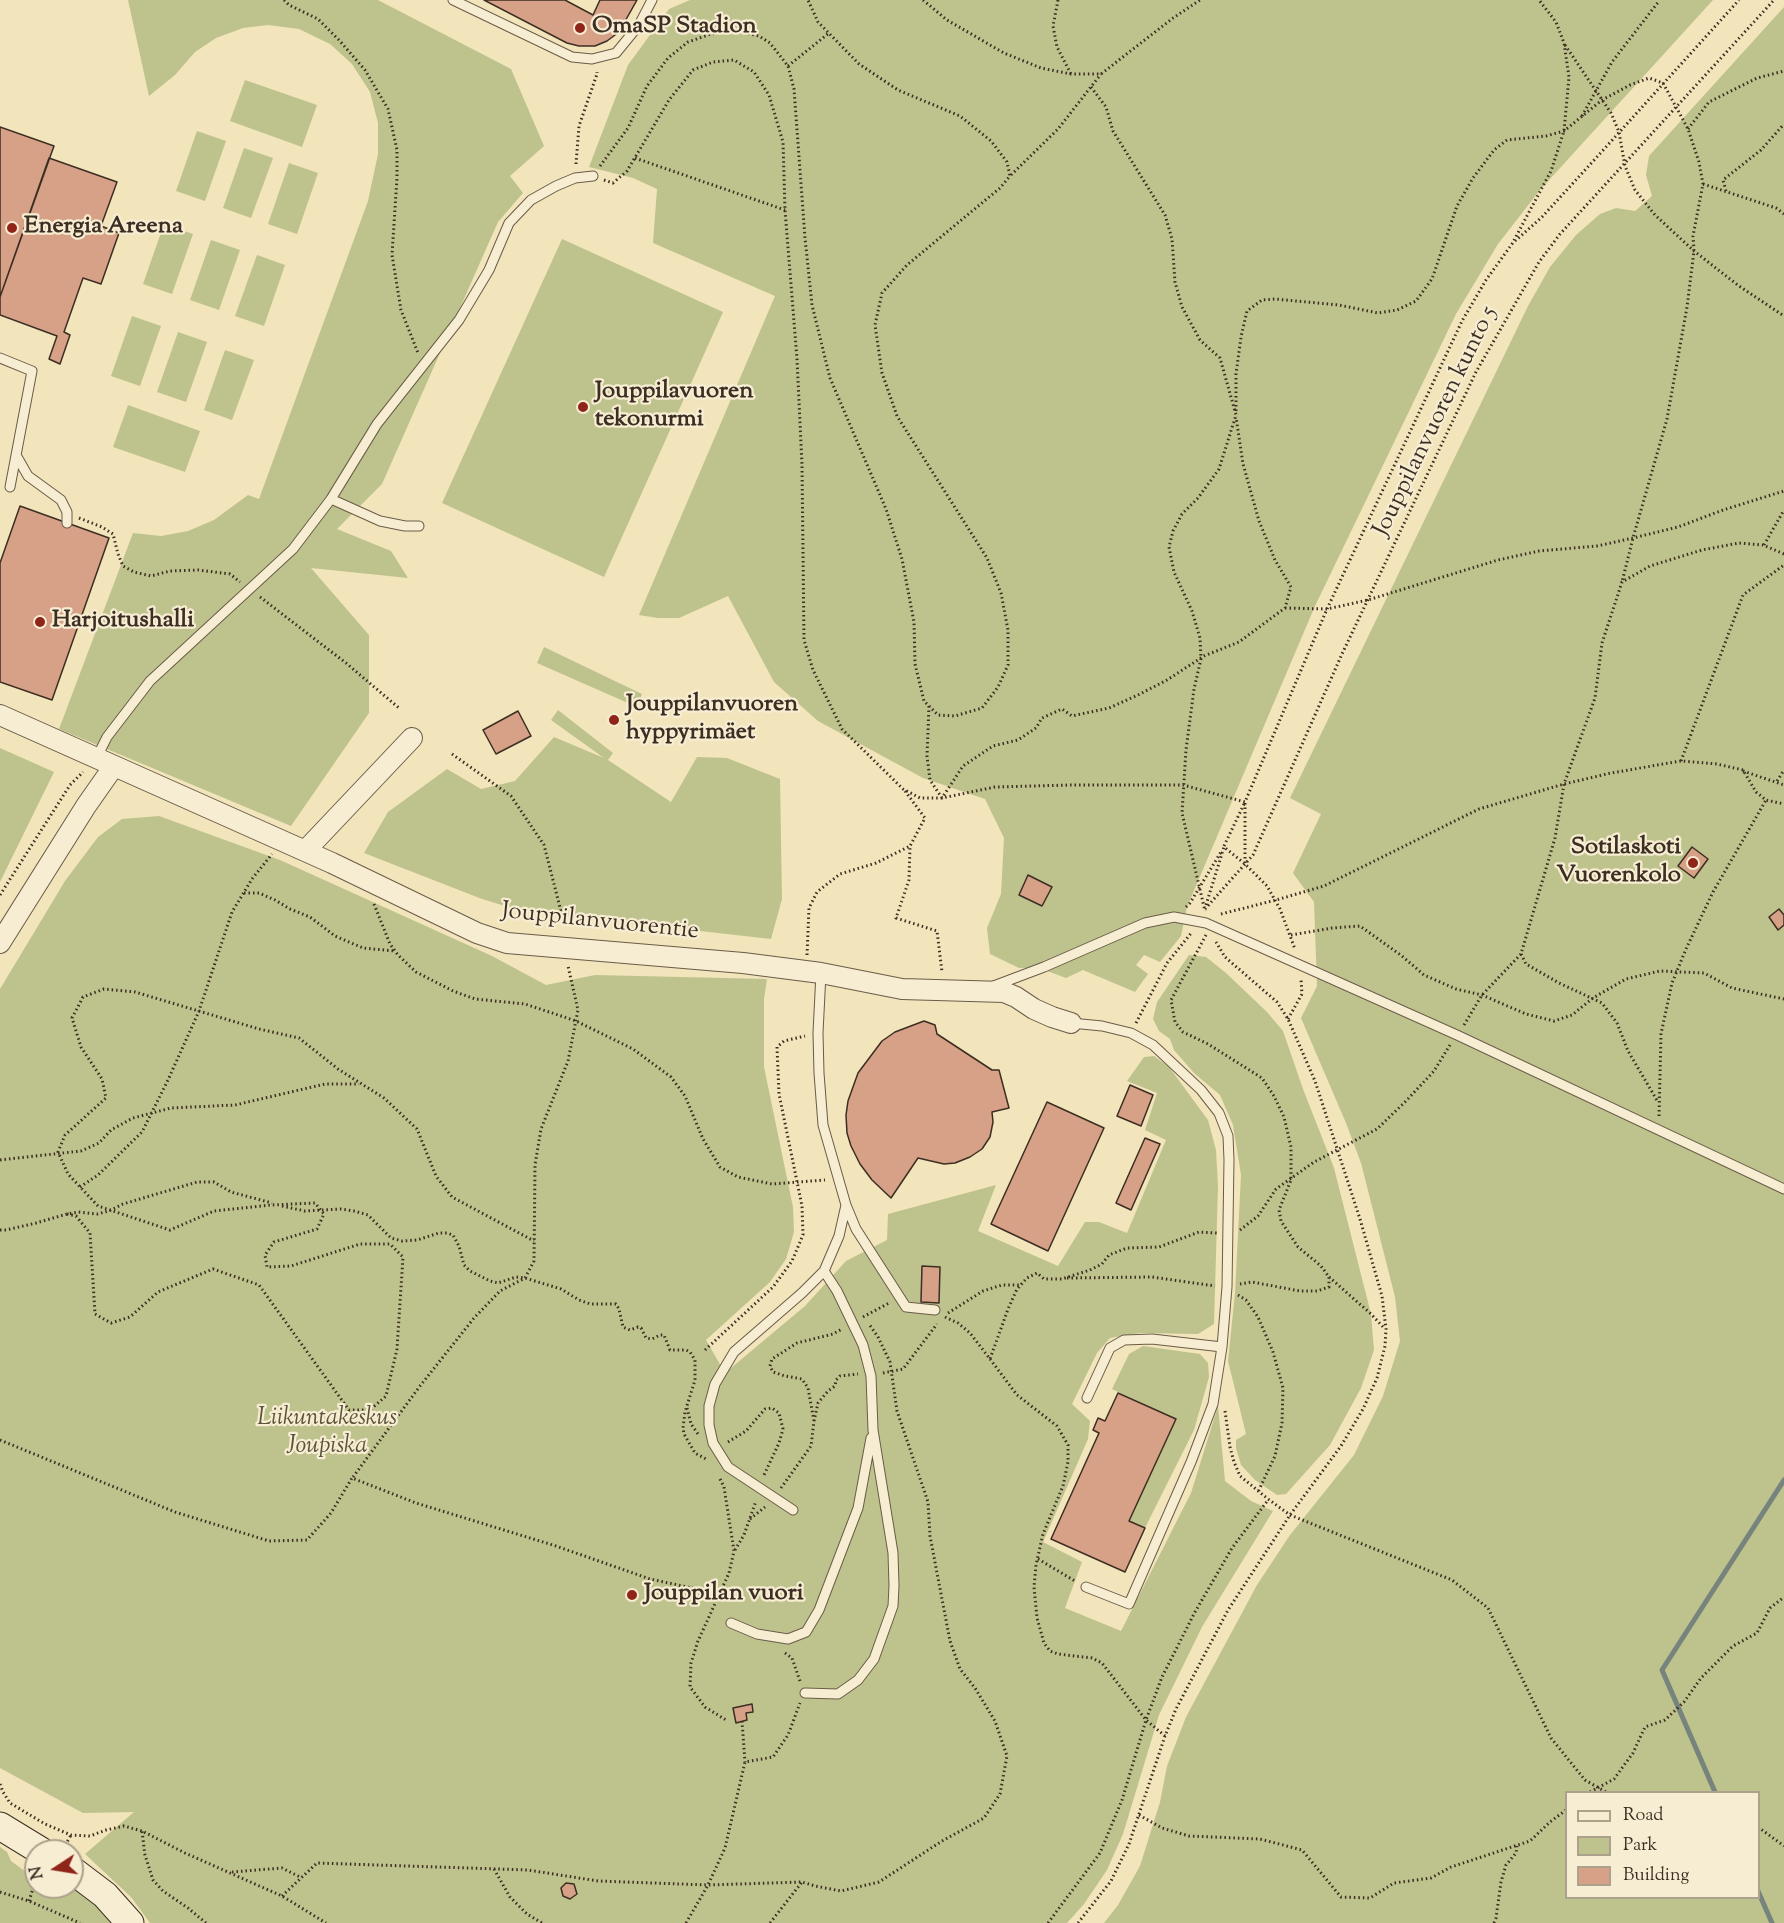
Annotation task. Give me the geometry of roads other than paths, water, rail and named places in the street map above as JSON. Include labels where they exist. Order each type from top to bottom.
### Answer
[{"type":"street","name":"Jouppilanvuorentie","points":[[0,716],[305,851],[477,933],[507,943],[813,967],[902,989],[1004,992],[1034,1009],[1071,1023]]},
{"type":"street","points":[[305,851],[412,738]]},
{"type":"street","points":[[0,943],[86,806],[105,763]]},
{"type":"street","points":[[0,1827],[24,1841]]},
{"type":"street","points":[[84,1879],[105,1895],[130,1923]]},
{"type":"lane","points":[[453,0],[572,57],[592,59],[616,53],[639,25],[652,0]]},
{"type":"lane","points":[[105,763],[107,737],[150,681],[293,549],[331,499],[377,424],[459,320],[489,270],[509,223],[531,200],[575,178],[592,176]]},
{"type":"lane","points":[[0,358],[32,371],[10,487]]},
{"type":"lane","points":[[16,455],[28,476],[61,500],[67,512],[67,523]]},
{"type":"lane","points":[[331,499],[380,522],[420,526]]},
{"type":"lane","points":[[985,992],[993,985],[1044,968],[1145,923],[1174,917],[1205,923],[1457,1035],[1784,1189]]},
{"type":"lane","points":[[813,967],[823,1125],[846,1205],[856,1229],[906,1307],[939,1313]]},
{"type":"lane","points":[[1071,1023],[1102,1026],[1131,1033],[1153,1045],[1201,1090],[1219,1113],[1227,1136],[1227,1287],[1222,1347],[1213,1404],[1191,1462],[1128,1604],[1086,1587]]},
{"type":"lane","points":[[793,1510],[728,1467],[713,1443],[708,1425],[709,1406],[715,1384],[734,1352],[824,1271],[839,1236],[846,1205]]},
{"type":"lane","points":[[805,1693],[838,1694],[858,1680],[874,1659],[892,1606],[894,1586],[893,1553],[873,1427],[870,1374],[863,1345],[837,1291],[824,1271]]},
{"type":"lane","points":[[1087,1398],[1110,1348],[1124,1340],[1152,1339],[1222,1347]]},
{"type":"lane","points":[[731,1623],[761,1635],[788,1639],[806,1632],[819,1610],[858,1508],[873,1427]]},
{"type":"waterway","points":[[1715,1791],[1662,1670],[1784,1480]]},
{"type":"waterway","points":[[1760,1896],[1772,1923]]},
{"type":"place","name":"OmaSP Stadion","points":[[580,28]]},
{"type":"place","name":"Energia Areena","points":[[12,228]]},
{"type":"place","name":"Jouppilavuoren tekonurmi","points":[[583,407]]},
{"type":"place","name":"Harjoitushalli","points":[[40,622]]},
{"type":"place","name":"Jouppilanvuoren hyppyrimäet","points":[[614,720]]},
{"type":"place","name":"Sotilaskoti Vuorenkolo","points":[[1693,863]]},
{"type":"place","name":"Jouppilan vuori","points":[[632,1595]]},
{"type":"park label","name":"Liikuntakeskus Joupiska","points":[[327,1434]]}]
